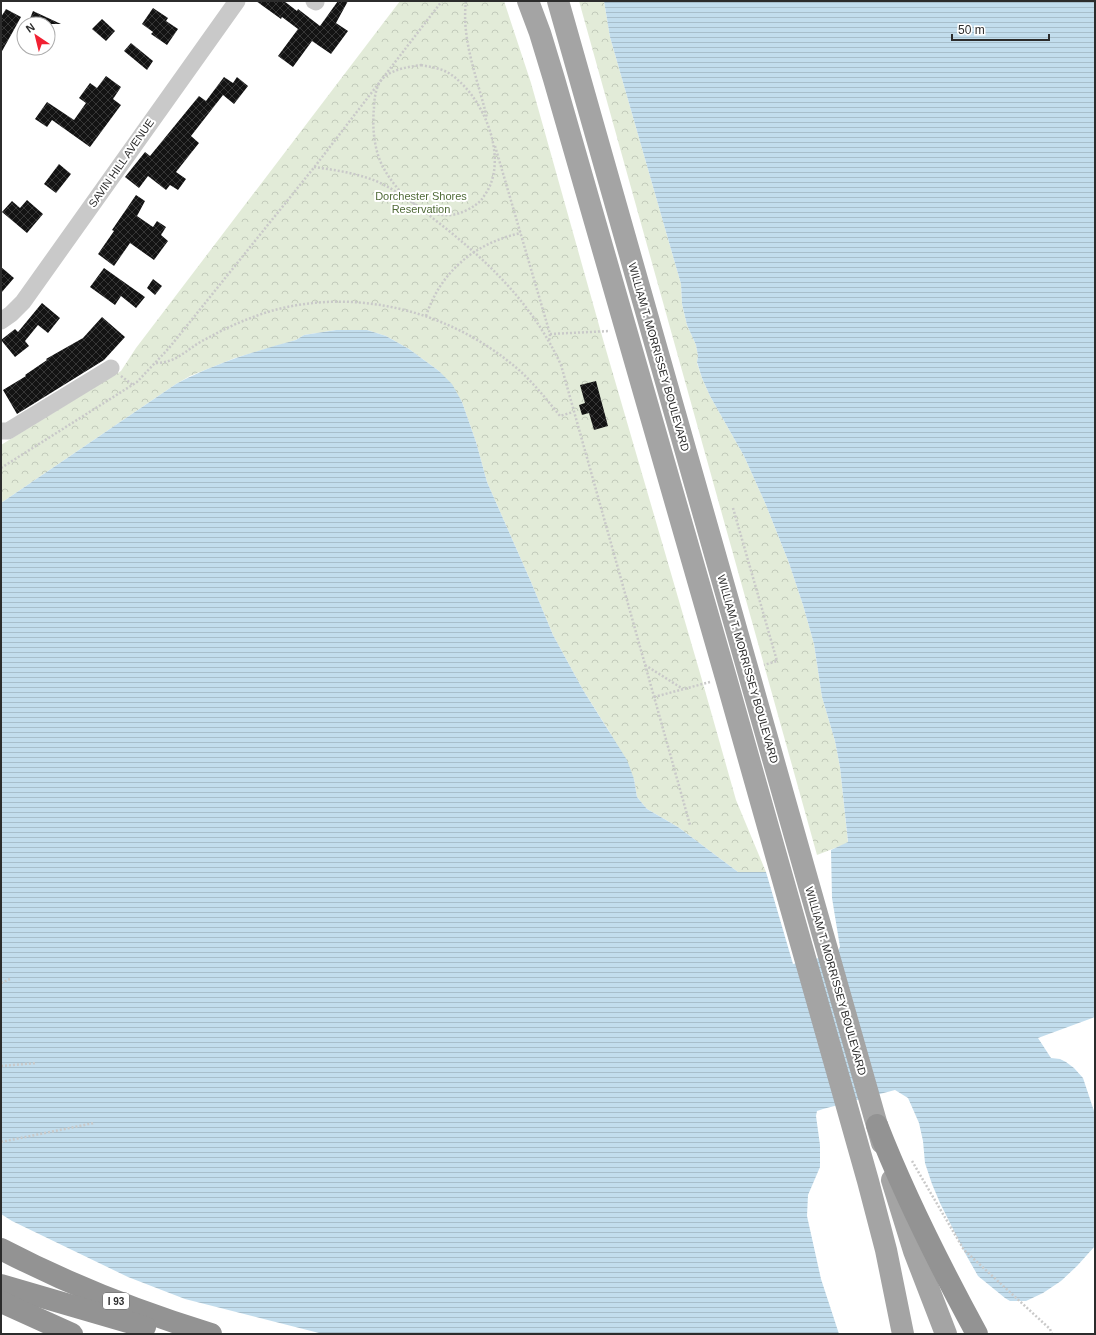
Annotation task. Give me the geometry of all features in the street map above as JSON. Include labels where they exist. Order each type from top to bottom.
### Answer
[{"type":"highway","points":[[877,1125],[893,1167],[931,1247],[977,1334]]},
{"type":"highway","name":"I 93","points":[[1,1249],[101,1304],[160,1332]]},
{"type":"highway","name":"I 93","points":[[24,1261],[126,1306],[211,1334]]},
{"type":"highway","name":"I 93","points":[[1,1285],[160,1332]]},
{"type":"highway","points":[[1,1302],[72,1334]]},
{"type":"main road","points":[[528,1],[553,75],[726,678],[854,1132],[884,1243],[903,1334]]},
{"type":"main road","name":"WILLIAM T. MORRISSEY BOULEVARD","points":[[558,1],[877,1125],[914,1251],[946,1334]]},
{"type":"street","name":"SAVIN HILL AVENUE","points":[[1,321],[11,314],[23,302],[237,1]]},
{"type":"street","points":[[1,431],[8,431],[112,368]]},
{"type":"path","points":[[1,468],[137,382],[156,363],[314,167],[442,1]]},
{"type":"path","points":[[466,1],[465,18],[467,41],[490,130],[494,149],[494,173],[490,186],[484,197],[473,207],[460,213],[447,215],[434,214],[419,208],[404,195],[393,181],[383,166],[377,149],[373,130],[374,100],[377,89],[382,80],[391,73],[406,67],[421,65],[434,67],[456,78],[466,88],[476,101],[487,121],[490,130],[502,165],[550,334],[549,342]]},
{"type":"path","points":[[314,167],[345,172],[374,181],[401,194],[474,252],[519,297],[549,342],[561,366],[690,825]]},
{"type":"path","points":[[426,316],[433,297],[444,279],[458,264],[494,240],[521,233]]},
{"type":"path","points":[[156,363],[165,363],[177,358],[200,342],[224,329],[249,318],[276,310],[302,304],[330,302],[357,302],[385,305],[411,311],[463,331],[509,361],[529,379],[560,416],[573,412]]},
{"type":"path","points":[[550,334],[612,331]]},
{"type":"path","points":[[733,508],[777,661],[748,670]]},
{"type":"path","points":[[645,665],[684,689]]},
{"type":"path","points":[[654,697],[726,678]]},
{"type":"path","points":[[1,983],[10,980]]},
{"type":"path","points":[[1,1066],[37,1063]]},
{"type":"path","points":[[1,1142],[94,1123]]},
{"type":"path","points":[[916,1166],[964,1250],[1050,1329],[1052,1334]]},
{"type":"green space","name":"Dorchester Shores Reservation","points":[[400,1],[504,1],[531,83],[604,343],[736,800],[766,872],[738,872],[678,827],[647,809],[637,797],[634,779],[609,731],[583,690],[553,635],[487,482],[476,442],[462,402],[439,371],[409,349],[386,336],[367,330],[336,330],[304,335],[296,340],[235,358],[190,376],[1,503],[1,445],[121,371],[136,348]]},
{"type":"green space","points":[[579,1],[604,1],[610,37],[681,284],[682,304],[687,325],[696,345],[698,356],[697,363],[710,396],[744,456],[766,505],[789,563],[814,644],[822,697],[835,741],[840,767],[848,843],[817,855]]},
{"type":"water","points":[[604,1],[1095,1],[1095,1017],[1038,1038],[1051,1058],[1060,1059],[1066,1062],[1083,1078],[1095,1114],[1095,1246],[1061,1281],[1043,1293],[1026,1301],[1010,1301],[978,1276],[940,1203],[932,1184],[925,1163],[923,1141],[919,1123],[908,1098],[895,1090],[817,1111],[816,1116],[820,1145],[820,1167],[808,1195],[807,1216],[821,1279],[839,1334],[323,1334],[185,1299],[128,1277],[12,1221],[1,1214],[1,503],[176,384],[219,364],[250,353],[296,340],[304,335],[336,330],[367,330],[386,336],[409,349],[439,371],[452,384],[462,402],[476,442],[487,482],[553,635],[583,690],[627,760],[634,779],[637,797],[647,809],[678,827],[738,872],[766,872],[793,964],[836,954],[840,947],[832,898],[831,850],[848,842],[840,767],[835,741],[822,697],[814,644],[789,563],[766,505],[744,456],[710,396],[702,378],[697,362],[698,356],[696,345],[687,325],[682,304],[681,284],[610,37]]},
{"type":"building","points":[[256,1],[284,1],[297,11],[298,9],[320,26],[338,1],[348,1],[336,23],[348,31],[331,54],[312,41],[293,67],[278,56],[298,29]]},
{"type":"building","points":[[153,8],[168,18],[166,21],[178,29],[167,45],[151,34],[153,32],[142,24]]},
{"type":"building","points":[[6,9],[19,16],[16,16],[16,26],[1,53],[1,17]]},
{"type":"building","points":[[33,11],[44,16],[31,16]]},
{"type":"building","points":[[102,19],[115,31],[106,41],[92,29]]},
{"type":"building","points":[[131,43],[153,61],[147,70],[124,51]]},
{"type":"building","points":[[106,76],[121,87],[113,99],[121,105],[90,147],[52,120],[47,127],[35,119],[47,102],[74,120],[86,103],[79,98],[90,83],[97,88]]},
{"type":"building","points":[[224,77],[233,83],[237,77],[248,86],[234,104],[223,95],[191,136],[199,143],[176,172],[186,179],[178,190],[170,185],[166,190],[148,176],[139,188],[125,177],[145,152],[150,156],[199,96],[206,101]]},
{"type":"building","points":[[59,164],[71,174],[56,193],[44,184]]},
{"type":"building","points":[[136,195],[145,201],[137,216],[153,227],[157,221],[166,227],[161,235],[168,241],[154,260],[130,243],[114,266],[98,254],[114,231],[112,230]]},
{"type":"building","points":[[27,200],[43,214],[27,233],[2,212],[12,201],[20,208]]},
{"type":"building","points":[[1,267],[14,278],[1,293]]},
{"type":"building","points":[[104,268],[145,297],[136,308],[121,296],[115,305],[90,287]]},
{"type":"building","points":[[153,279],[162,286],[155,295],[147,288]]},
{"type":"building","points":[[42,303],[60,318],[48,333],[38,325],[25,341],[29,346],[15,357],[1,340],[15,329],[18,332]]},
{"type":"building","points":[[102,317],[125,337],[104,360],[17,414],[3,390],[26,376],[25,375],[47,360],[46,359],[83,338]]},
{"type":"building","points":[[596,381],[608,426],[594,430],[589,413],[582,415],[579,405],[585,403],[580,385]]}]
